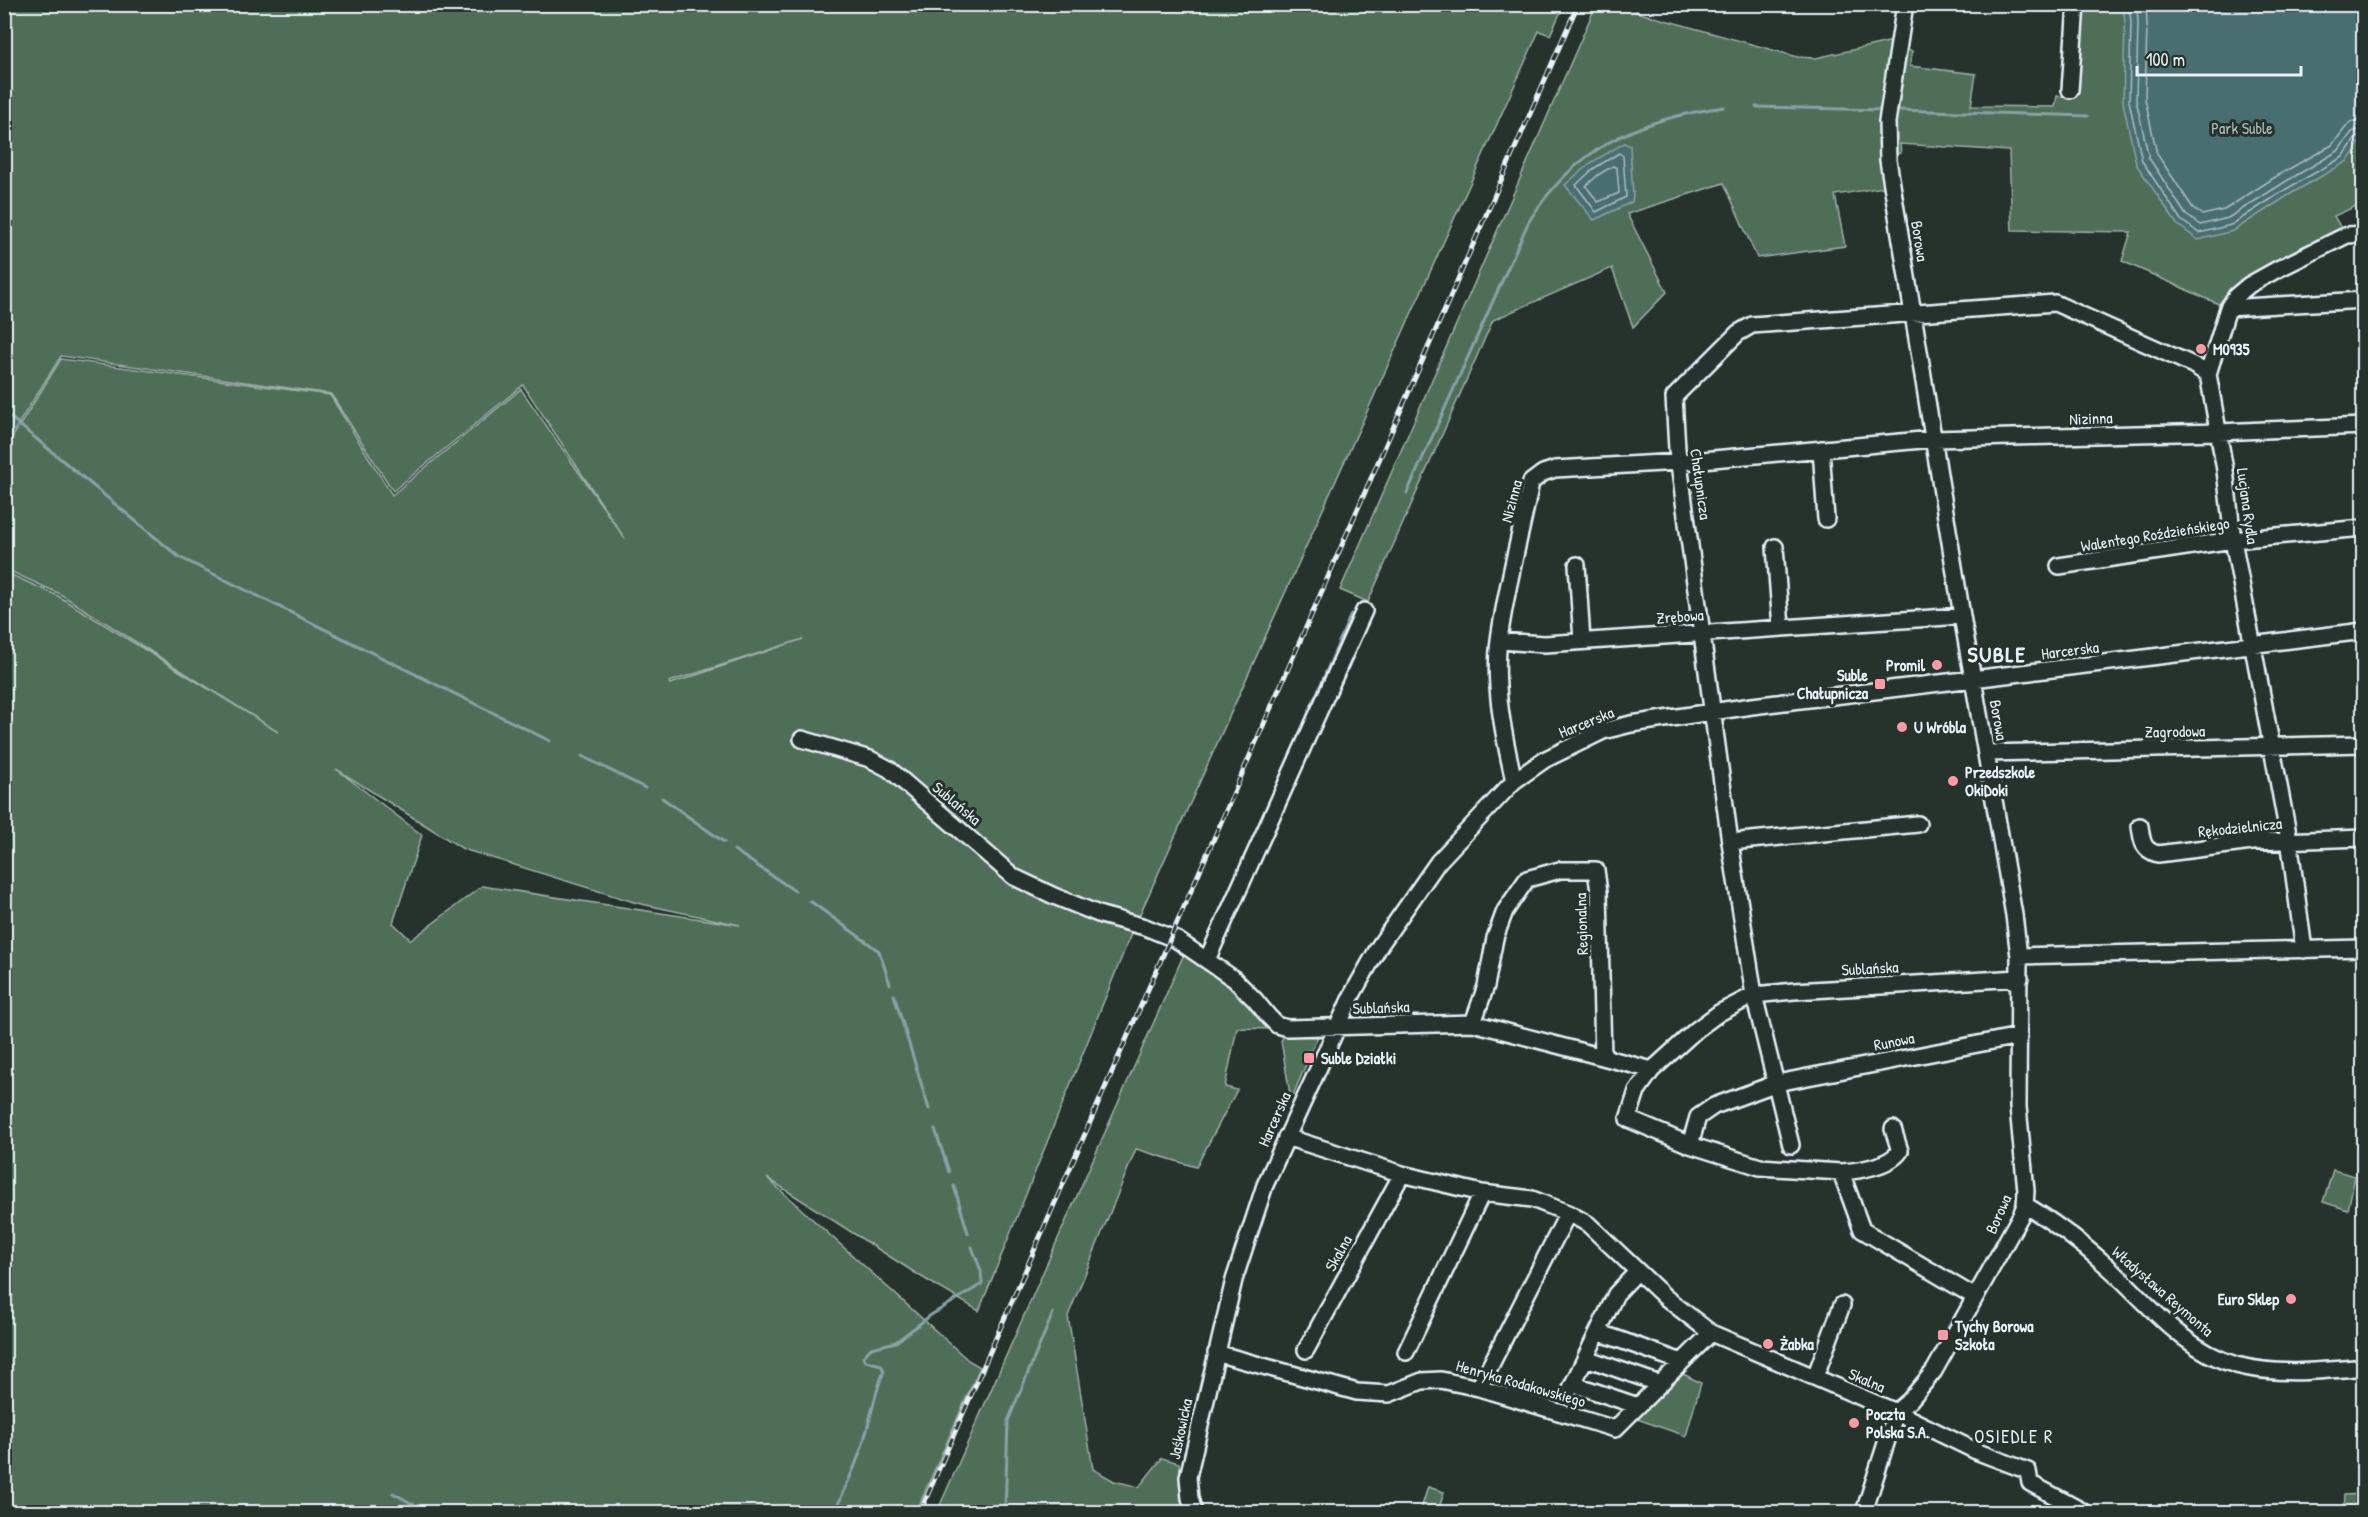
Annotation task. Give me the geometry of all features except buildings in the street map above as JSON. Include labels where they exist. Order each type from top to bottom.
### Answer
[{"type":"street","name":"Borowa","points":[[1864,1512],[1896,1412],[1910,1400],[1934,1371],[2025,1205],[2026,1191],[2018,1107],[2019,956],[1886,142],[1905,4]]},
{"type":"street","points":[[2070,90],[2076,4]]},
{"type":"street","points":[[1913,313],[2055,303],[2193,365],[2208,374],[2228,308],[2236,296],[2249,285],[2347,235],[2364,222]]},
{"type":"street","points":[[2347,235],[2364,234]]},
{"type":"street","points":[[2228,308],[2364,300]]},
{"type":"street","name":"Chałupnicza","points":[[1754,995],[1712,712],[1680,462],[1674,397],[1738,333],[1752,325],[1913,313]]},
{"type":"street","name":"Lucjana Rydla","points":[[2208,374],[2219,432],[2234,540],[2289,839],[2304,950]]},
{"type":"street","name":"Nizinna","points":[[1514,781],[1498,679],[1499,641],[1531,482],[1543,473],[1555,469],[1680,462],[1933,438],[2219,432],[2364,426]]},
{"type":"street","points":[[1821,449],[1826,519]]},
{"type":"street","name":"Walentego Roździeńskiego","points":[[2059,566],[2234,540],[2363,528]]},
{"type":"street","points":[[1775,547],[1781,628]]},
{"type":"street","points":[[1577,565],[1582,641]]},
{"type":"street","points":[[1207,960],[1364,611]]},
{"type":"street","name":"Zrębowa","points":[[1499,641],[1545,644],[1962,616]]},
{"type":"street","name":"Harcerska","points":[[1216,1353],[1237,1270],[1265,1185],[1353,993],[1380,945],[1438,862],[1514,781],[1544,760],[1603,731],[1631,724],[2364,631]]},
{"type":"street","name":"Sublańska","points":[[802,739],[870,759],[889,769],[1014,877],[1101,915],[1172,937],[1234,979],[1277,1025],[1287,1028],[1473,1023],[1652,1070],[1696,1030],[1719,1013],[1754,995],[2019,978]]},
{"type":"street","name":"Zagrodowa","points":[[1987,753],[2364,744]]},
{"type":"street","points":[[1730,842],[1918,824]]},
{"type":"street","name":"Rękodzielnicza","points":[[2140,826],[2144,845],[2151,852],[2158,854],[2289,839],[2364,838]]},
{"type":"street","name":"Regionalna","points":[[1473,1023],[1486,986],[1495,938],[1505,911],[1527,879],[1560,870],[1596,870],[1599,901],[1603,1057]]},
{"type":"street","points":[[2019,956],[2364,948]]},
{"type":"street","points":[[1754,995],[1791,1144]]},
{"type":"street","name":"Runowa","points":[[1690,1145],[1698,1117],[1714,1106],[1776,1083],[2019,1036]]},
{"type":"street","points":[[1652,1070],[1637,1091],[1628,1119],[1690,1145],[1760,1167],[1853,1171],[1896,1157],[1900,1151],[1893,1128]]},
{"type":"street","name":"Skalna","points":[[1286,1137],[1402,1174],[1482,1192],[1532,1199],[1568,1213],[1588,1224],[1665,1297],[1711,1333],[1896,1412],[1978,1452],[2028,1470],[2030,1483],[2084,1512]]},
{"type":"street","points":[[1841,1172],[1862,1230],[1975,1297]]},
{"type":"street","name":"Skalna","points":[[1306,1350],[1402,1174]]},
{"type":"street","points":[[1406,1352],[1482,1192]]},
{"type":"street","name":"Władysława Reymonta","points":[[2025,1205],[2048,1218],[2107,1265],[2163,1320],[2201,1351],[2235,1365],[2270,1371],[2313,1372],[2364,1367]]},
{"type":"street","points":[[1479,1388],[1568,1213]]},
{"type":"street","points":[[1634,1269],[1616,1294],[1572,1386],[1638,1406]]},
{"type":"street","points":[[1815,1377],[1842,1305]]},
{"type":"street","points":[[1598,1332],[1682,1362]]},
{"type":"street","name":"Henryka Rodakowskiego","points":[[1216,1353],[1374,1395],[1389,1394],[1422,1381],[1441,1380],[1479,1388],[1616,1429],[1711,1333]]},
{"type":"street","name":"Jaśkowicka","points":[[1194,1512],[1188,1477],[1216,1353]]},
{"type":"street","points":[[1586,1358],[1660,1384]]},
{"type":"green space","points":[[5,5],[1564,5],[1550,35],[1539,31],[1131,934],[979,1311],[767,1178],[968,1360],[980,1367],[916,1512],[5,1512],[5,572],[58,596],[278,732],[60,594],[5,569],[5,449],[61,359],[330,395],[392,495],[521,389],[625,539],[523,385],[393,491],[331,394],[61,356],[5,445]],"holes":[[[803,639],[670,684],[669,682]],[[336,769],[463,849],[637,903],[740,925],[482,886],[411,940],[393,923],[422,835]]]},
{"type":"green space","points":[[1596,5],[1638,5],[1636,12],[1798,57],[1816,58],[1893,41],[1880,155],[1884,187],[1835,195],[1845,246],[1757,258],[1724,183],[1627,214],[1667,292],[1633,327],[1612,268],[1493,320],[1368,602],[1340,590]]},
{"type":"green space","name":"Park Suble","points":[[2076,5],[2363,5],[2363,203],[2334,216],[2343,232],[2251,275],[2223,306],[2122,261],[2131,232],[2012,230],[2009,151],[1900,144],[1901,153],[1892,154],[1892,137],[1905,50],[1912,51],[1910,66],[1976,74],[1971,106],[2055,107],[2057,96],[2070,97]]},
{"type":"green space","points":[[1864,683],[1865,688],[1719,702]]},
{"type":"green space","points":[[1184,954],[1246,999],[1272,1029],[1237,1028],[1225,1087],[1237,1090],[1196,1167],[1136,1149],[1068,1316],[1093,1469],[1114,1481],[1139,1487],[1162,1458],[1179,1463],[1186,1512],[937,1512]]},
{"type":"green space","points":[[1285,1034],[1319,1034],[1311,1052],[1308,1050],[1303,1060],[1307,1062],[1291,1100],[1281,1041]]},
{"type":"green space","points":[[2333,1170],[2355,1176],[2348,1210],[2323,1202]]},
{"type":"green space","points":[[1683,1374],[1701,1383],[1686,1436],[1637,1419]]},
{"type":"green space","points":[[1428,1487],[1444,1492],[1438,1512],[1420,1512]]},
{"type":"green space","points":[[2363,1494],[2363,1512],[2343,1512],[2344,1495]]},
{"type":"water","name":"Park Suble","points":[[2123,5],[2363,5],[2363,138],[2348,161],[2233,231],[2198,240],[2177,224],[2136,164],[2123,102],[2125,23]]},
{"type":"water","points":[[1624,143],[1630,146],[1632,202],[1594,220],[1565,185],[1589,164]]},
{"type":"waterway","points":[[1407,493],[1528,223],[1546,197],[1566,174],[1611,141],[1664,120],[1724,107]]},
{"type":"waterway","points":[[1756,107],[1882,110]]},
{"type":"waterway","points":[[1898,110],[2088,116]]},
{"type":"waterway","points":[[4,412],[179,557],[550,741]]},
{"type":"waterway","points":[[1282,775],[1351,614]]},
{"type":"waterway","points":[[582,756],[645,788]]},
{"type":"waterway","points":[[662,798],[724,842]]},
{"type":"waterway","points":[[734,850],[795,891]]},
{"type":"waterway","points":[[810,901],[879,951],[890,984]]},
{"type":"waterway","points":[[894,995],[929,1109]]},
{"type":"waterway","points":[[935,1129],[949,1172]]},
{"type":"waterway","points":[[954,1186],[968,1233]]},
{"type":"waterway","points":[[835,1512],[860,1452],[884,1371],[881,1365],[866,1361],[863,1357],[871,1348],[896,1342],[931,1315],[982,1284],[981,1271],[972,1247]]},
{"type":"waterway","points":[[1005,1512],[1008,1421],[1053,1313]]},
{"type":"waterway","points":[[393,1493],[427,1512]]},
{"type":"railway","points":[[920,1512],[1578,4]]},
{"type":"place","name":"M0935","points":[[2201,349]]},
{"type":"place","name":"Promil","points":[[1937,665]]},
{"type":"place","name":"Suble Chałupnicza","points":[[1880,684]]},
{"type":"place","name":"U Wróbla","points":[[1902,727]]},
{"type":"place","name":"Przedszkole OkiDoki","points":[[1953,781]]},
{"type":"place","name":"Suble Działki","points":[[1309,1058]]},
{"type":"place","name":"Euro Sklep","points":[[2291,1299]]},
{"type":"place","name":"Tychy Borowa Szkoła","points":[[1943,1335]]},
{"type":"place","name":"Żabka","points":[[1768,1344]]},
{"type":"place","name":"Poczta Polska S.A.","points":[[1854,1423]]},
{"type":"district","name":"SUBLE","points":[[1997,654]]},
{"type":"district","name":"OSIEDLE R","points":[[2014,1436]]}]
